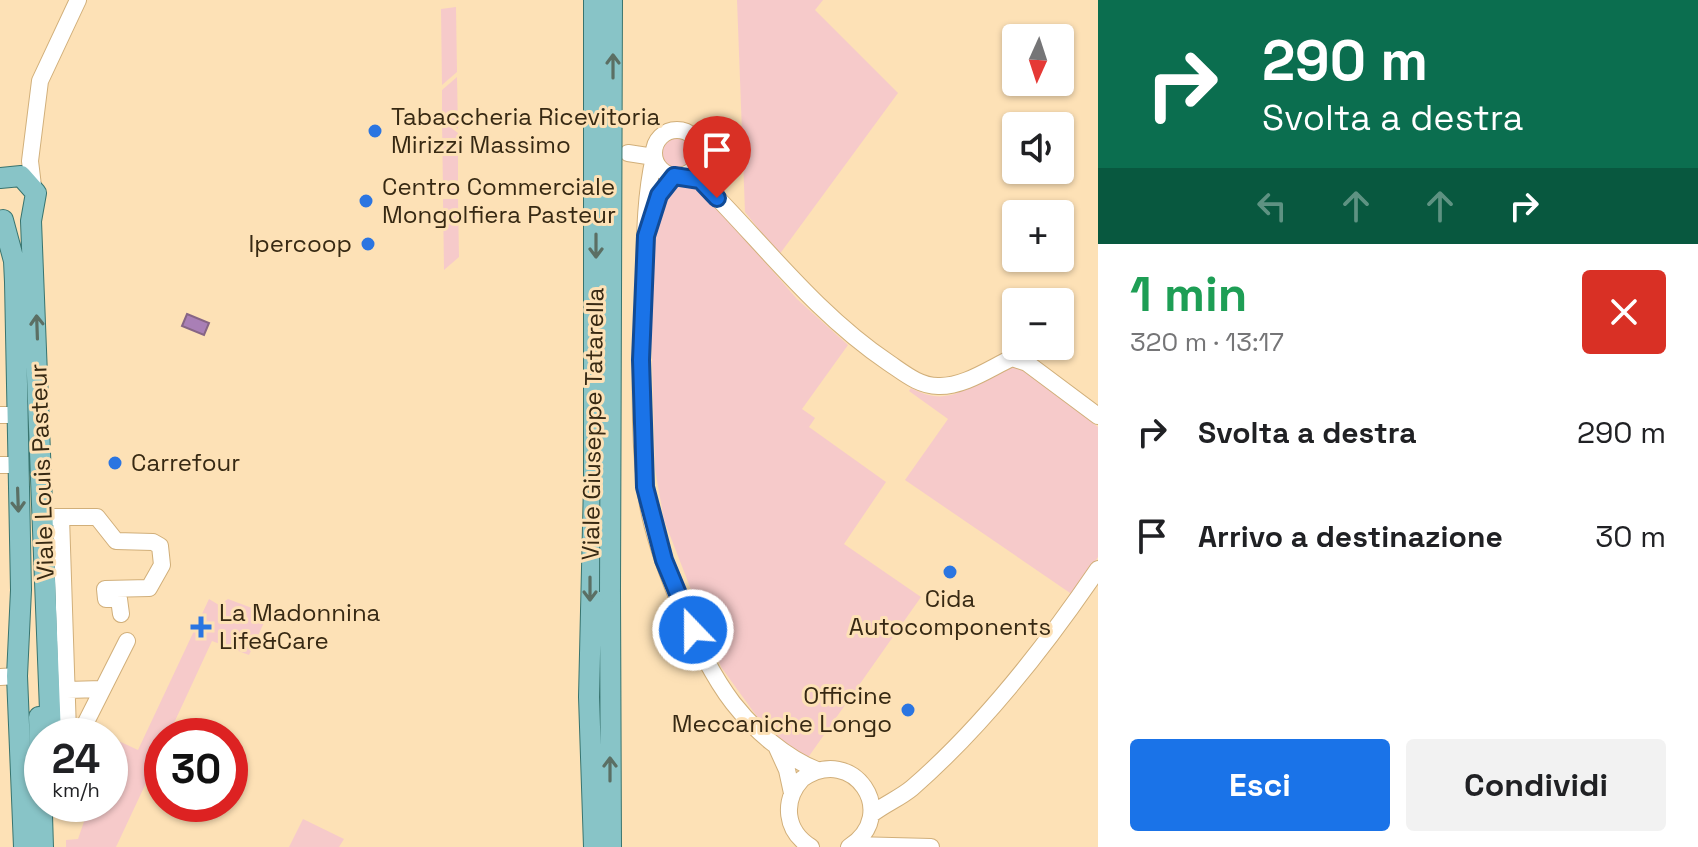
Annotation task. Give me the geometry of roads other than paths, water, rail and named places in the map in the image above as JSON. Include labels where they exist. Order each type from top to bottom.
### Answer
[{"type":"main road","name":"Viale Giuseppe Tatarella","points":[[594,0],[594,483],[589,697],[594,847]]},
{"type":"main road","name":"Viale Giuseppe Tatarella","points":[[611,847],[612,0]]},
{"type":"main road","points":[[4,176],[33,186]]},
{"type":"main road","name":"Viale Louis Pasteur","points":[[33,186],[51,517],[51,718]]},
{"type":"main road","points":[[1,219],[23,219],[34,208]]},
{"type":"main road","name":"Viale Louis Pasteur","points":[[1,219],[14,272],[9,465],[21,590],[9,677],[24,847]]},
{"type":"main road","points":[[43,847],[37,629],[51,517]]},
{"type":"main road","points":[[21,590],[27,649],[34,847]]},
{"type":"main road","points":[[52,822],[53,847]]},
{"type":"street","points":[[33,186],[30,161],[32,126],[40,81],[78,0]]},
{"type":"street","points":[[4,176],[21,162],[32,126]]},
{"type":"street","points":[[912,788],[882,792],[841,770],[817,770],[776,747],[733,703],[703,654],[664,560],[645,487],[641,360],[646,203],[660,137],[671,130],[682,130],[693,136],[699,145],[700,180],[813,304],[859,342],[916,381],[939,386],[965,381],[1012,358],[1027,363],[1098,416]]},
{"type":"street","points":[[628,153],[654,157]]},
{"type":"street","points":[[654,157],[660,169],[700,180]]},
{"type":"street","points":[[646,236],[659,195],[678,176],[698,163]]},
{"type":"street","points":[[68,718],[51,517],[97,517],[116,541],[153,542],[160,546],[162,565],[149,588],[105,589],[106,599],[119,599],[121,614]]},
{"type":"street","points":[[851,846],[871,818],[912,788],[1032,657],[1098,569]]},
{"type":"street","points":[[87,718],[127,641]]},
{"type":"street","points":[[67,690],[102,689]]},
{"type":"street","points":[[776,747],[787,770],[792,793],[788,815],[807,846]]},
{"type":"street","points":[[792,793],[802,779],[817,770]]},
{"type":"street","points":[[861,782],[868,792],[871,818],[878,832],[931,847]]},
{"type":"street","points":[[851,846],[931,847]]},
{"type":"place","name":"Tabaccheria Ricevitoria Mirizzi Massimo","points":[[375,131]]},
{"type":"place","name":"Centro Commerciale Mongolfiera Pasteur","points":[[366,201]]},
{"type":"place","name":"Ipercoop","points":[[368,244]]},
{"type":"place","name":"Carrefour","points":[[115,463]]},
{"type":"place","name":"Cida Autocomponents","points":[[950,572]]},
{"type":"place","name":"La Madonnina Life&Care","points":[[201,627]]},
{"type":"place","name":"Officine Meccaniche Longo","points":[[908,710]]}]
